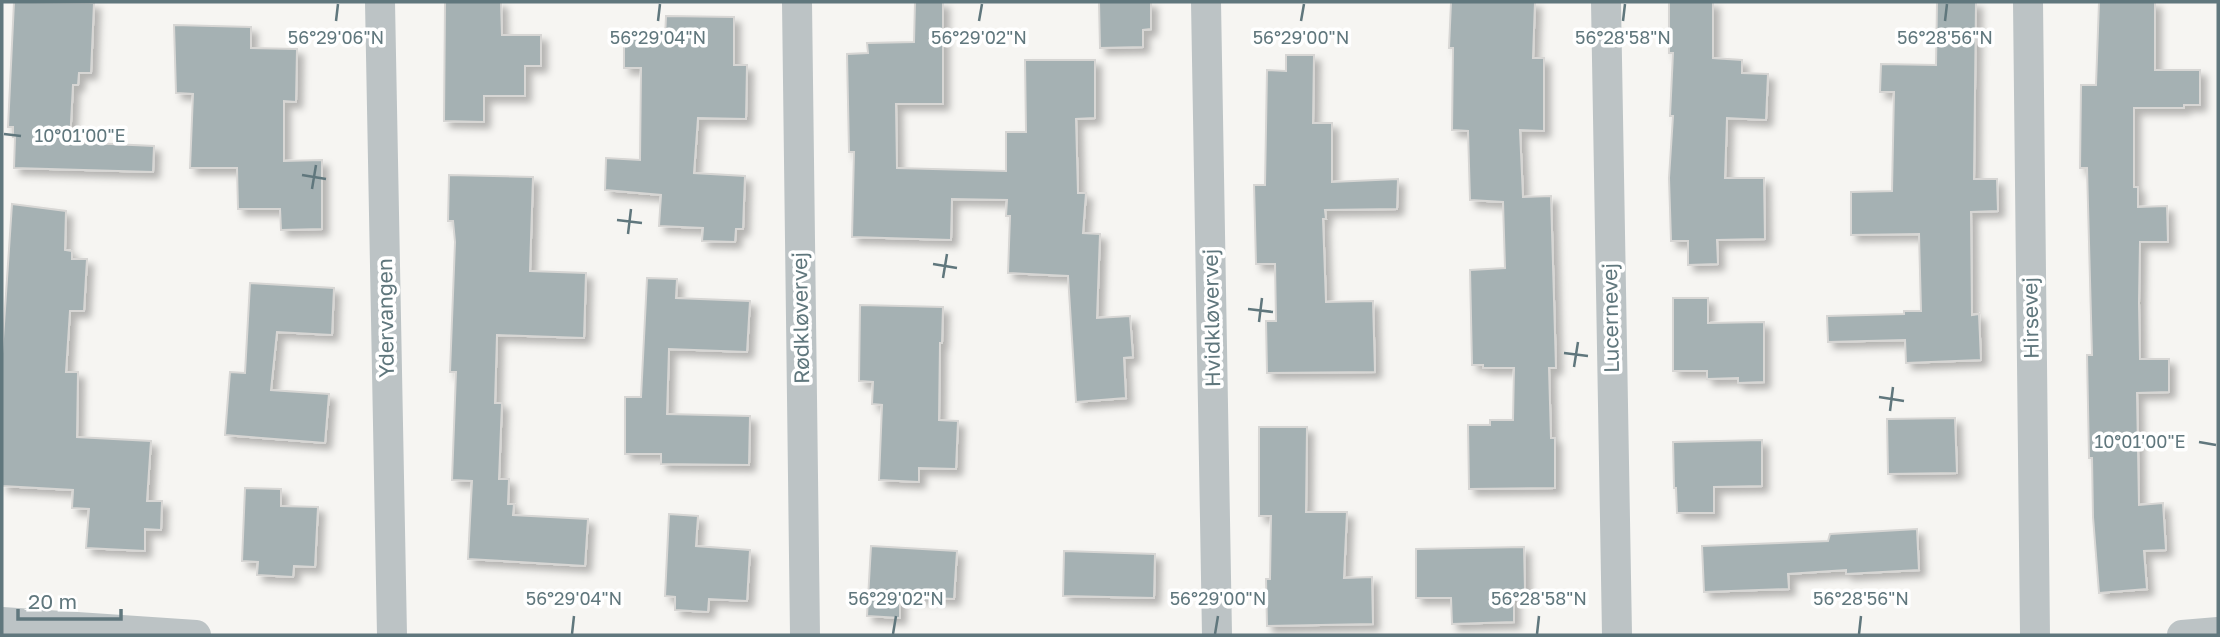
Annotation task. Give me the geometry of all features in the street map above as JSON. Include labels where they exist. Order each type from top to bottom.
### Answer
[{"type":"street","name":"Ydervangen","points":[[380,2],[392,635]]},
{"type":"street","name":"Rødkløvervej","points":[[797,2],[805,635]]},
{"type":"street","name":"Hvidkløvervej","points":[[1206,2],[1217,635]]},
{"type":"street","name":"Lucernevej","points":[[1606,2],[1617,635]]},
{"type":"street","name":"Hirsevej","points":[[2028,2],[2035,635]]},
{"type":"street","points":[[2,622],[196,635]]},
{"type":"street","points":[[2182,635],[2218,632]]},
{"type":"building","points":[[14,2],[94,3],[91,73],[79,73],[78,85],[73,85],[70,142],[154,146],[153,172],[14,168],[15,137],[13,127],[8,127]]},
{"type":"building","points":[[445,2],[501,2],[502,35],[541,35],[541,66],[525,66],[525,96],[484,96],[484,122],[444,121]]},
{"type":"building","points":[[915,2],[943,2],[943,104],[896,104],[897,168],[1006,171],[1006,132],[1026,132],[1025,60],[1095,60],[1095,118],[1076,119],[1078,193],[1086,193],[1083,233],[1100,234],[1097,318],[1130,316],[1133,357],[1124,358],[1126,398],[1076,402],[1068,276],[1008,273],[1010,216],[1006,216],[1007,200],[952,199],[951,240],[852,237],[854,152],[849,152],[847,54],[868,53],[867,43],[914,42]]},
{"type":"building","points":[[1099,2],[1151,2],[1151,29],[1143,30],[1143,47],[1100,48]]},
{"type":"building","points":[[1451,2],[1535,2],[1533,58],[1544,58],[1544,131],[1520,130],[1523,197],[1551,196],[1556,368],[1549,368],[1551,438],[1555,438],[1555,488],[1469,489],[1468,425],[1490,425],[1490,420],[1513,420],[1514,368],[1483,368],[1483,365],[1472,365],[1470,270],[1505,268],[1503,202],[1470,200],[1468,131],[1452,130],[1453,48],[1449,48]]},
{"type":"building","points":[[1669,2],[1713,2],[1713,58],[1742,60],[1742,73],[1768,74],[1766,120],[1727,118],[1725,178],[1764,178],[1765,239],[1717,240],[1718,264],[1688,265],[1688,241],[1671,241],[1669,178],[1673,53],[1669,53]]},
{"type":"building","points":[[1937,2],[1976,2],[1974,179],[1997,179],[1998,211],[1971,212],[1972,315],[1979,314],[1981,360],[1906,363],[1905,340],[1828,342],[1827,316],[1921,311],[1919,234],[1851,235],[1851,192],[1892,191],[1894,92],[1880,92],[1881,64],[1936,65]]},
{"type":"building","points":[[2099,2],[2155,2],[2155,70],[2200,70],[2200,105],[2184,105],[2184,108],[2134,108],[2134,187],[2138,187],[2138,207],[2167,206],[2168,242],[2140,242],[2139,303],[2140,359],[2169,359],[2169,392],[2137,393],[2139,505],[2163,503],[2166,550],[2144,551],[2147,589],[2099,593],[2092,458],[2089,458],[2087,355],[2092,355],[2087,168],[2080,168],[2081,85],[2096,85]]},
{"type":"building","points":[[666,16],[734,17],[734,65],[747,65],[746,119],[698,118],[694,173],[745,176],[743,229],[736,229],[735,242],[702,241],[703,228],[659,226],[661,195],[605,190],[606,158],[640,160],[641,68],[624,68],[624,37],[665,38]]},
{"type":"building","points":[[174,25],[251,27],[251,48],[297,49],[296,102],[284,101],[284,161],[322,160],[322,229],[281,230],[280,209],[238,209],[237,168],[190,168],[193,94],[176,93]]},
{"type":"building","points":[[1286,55],[1314,55],[1313,123],[1332,123],[1332,182],[1398,179],[1397,209],[1325,210],[1326,219],[1323,219],[1326,302],[1373,301],[1375,372],[1267,373],[1266,321],[1276,321],[1275,264],[1256,264],[1254,185],[1265,185],[1267,70],[1286,71]]},
{"type":"building","points":[[449,175],[533,177],[530,271],[586,273],[584,338],[497,335],[495,403],[502,403],[499,479],[509,479],[508,504],[514,504],[513,515],[588,519],[585,566],[468,559],[472,481],[452,480],[456,372],[450,372],[455,242],[453,221],[448,221]]},
{"type":"building","points":[[12,204],[66,211],[65,250],[72,251],[72,259],[87,259],[84,311],[70,311],[66,372],[78,372],[77,437],[151,441],[147,501],[162,501],[161,530],[145,529],[145,551],[86,548],[89,509],[72,508],[73,490],[2,486],[2,354]]},
{"type":"building","points":[[647,278],[677,279],[676,298],[750,301],[747,352],[669,349],[667,414],[750,416],[749,465],[661,464],[661,454],[625,454],[625,397],[641,397]]},
{"type":"building","points":[[250,283],[334,288],[332,335],[277,332],[271,390],[329,394],[325,443],[225,435],[230,372],[245,373]]},
{"type":"building","points":[[1673,298],[1708,298],[1708,323],[1764,322],[1764,382],[1738,383],[1738,378],[1707,379],[1707,371],[1673,371]]},
{"type":"building","points":[[860,305],[943,307],[939,420],[958,421],[956,469],[919,468],[919,482],[879,480],[882,405],[872,404],[873,382],[859,381]]},
{"type":"building","points":[[1955,418],[1957,473],[1888,474],[1887,419]]},
{"type":"building","points":[[1259,427],[1307,427],[1306,512],[1347,512],[1344,578],[1372,577],[1373,624],[1267,626],[1266,579],[1270,579],[1271,516],[1259,516]]},
{"type":"building","points":[[1762,440],[1762,486],[1714,487],[1714,513],[1677,513],[1673,442]]},
{"type":"building","points":[[245,488],[281,489],[281,506],[318,507],[315,567],[294,566],[293,577],[257,575],[258,562],[242,561]]},
{"type":"building","points":[[669,514],[698,516],[696,546],[750,550],[747,601],[709,599],[708,612],[675,610],[675,597],[665,596]]},
{"type":"building","points":[[1917,529],[1919,570],[1846,574],[1846,570],[1788,574],[1789,589],[1704,592],[1702,546],[1828,541],[1830,534]]},
{"type":"building","points":[[871,546],[957,551],[954,599],[900,596],[900,618],[867,616]]},
{"type":"building","points":[[1524,547],[1525,590],[1514,591],[1514,622],[1452,624],[1451,598],[1416,598],[1416,549]]},
{"type":"building","points":[[1064,551],[1155,554],[1154,598],[1063,596]]}]
